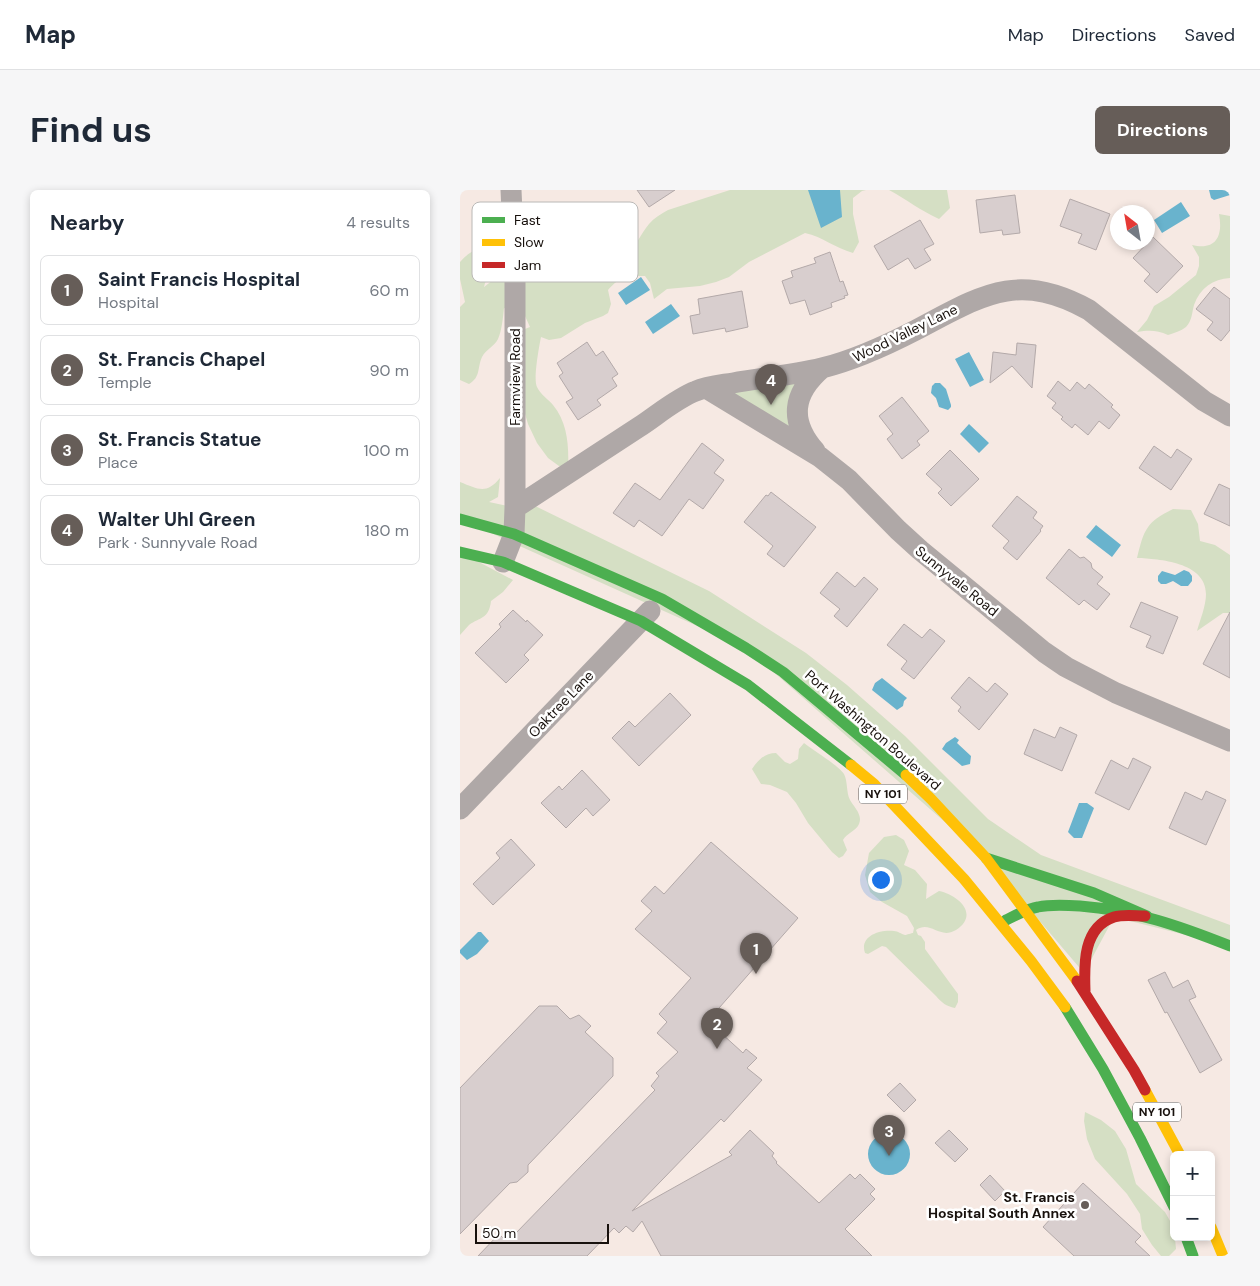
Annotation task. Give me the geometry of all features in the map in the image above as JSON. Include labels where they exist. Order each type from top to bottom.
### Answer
[{"type":"main road","name":"Port Washington Boulevard","points":[[460,520],[514,534],[662,599],[783,672],[900,770],[931,799],[986,858],[1085,991],[1134,1070],[1178,1151]]},
{"type":"main road","name":"NY 101","points":[[460,552],[503,562],[641,621],[748,684],[843,758],[880,791],[964,879],[1063,1004],[1103,1069],[1170,1199]]},
{"type":"main road","points":[[986,858],[1094,893],[1147,916],[1182,927],[1230,946]]},
{"type":"main road","points":[[1000,923],[1025,910],[1050,906],[1070,906],[1147,916]]},
{"type":"main road","points":[[1085,991],[1085,956],[1093,930],[1099,924],[1114,917],[1147,916]]},
{"type":"main road","points":[[1215,1237],[1223,1256]]},
{"type":"main road","points":[[1187,1241],[1193,1256]]},
{"type":"street","name":"Farmview Road","points":[[503,562],[514,534],[515,282]]},
{"type":"street","name":"Wood Valley Lane","points":[[515,508],[688,395],[706,388],[822,368],[868,353],[975,299],[996,293],[1018,290],[1052,293],[1072,300],[1089,310],[1204,401],[1230,416]]},
{"type":"street","points":[[820,457],[800,428],[797,409],[804,388],[810,378],[822,368]]},
{"type":"street","name":"Sunnyvale Road","points":[[706,388],[820,457],[855,486],[920,550],[1044,652],[1066,667],[1116,693],[1230,741]]},
{"type":"street","name":"Oaktree Lane","points":[[460,810],[662,599]]},
{"type":"green space","points":[[730,190],[866,190],[853,198],[853,214],[859,242],[853,253],[805,233],[749,262],[729,277],[700,286],[667,289],[654,299],[650,283],[645,276],[638,276],[638,240],[649,224],[668,210]]},
{"type":"green space","points":[[889,190],[947,190],[950,208],[939,219]]},
{"type":"green space","points":[[1219,214],[1230,216],[1230,278],[1213,282],[1204,289],[1194,305],[1190,322],[1182,330],[1168,335],[1153,331],[1137,332],[1147,320],[1154,306],[1169,297],[1196,275],[1199,257],[1192,245],[1207,246],[1216,240],[1220,229]]},
{"type":"green space","points":[[472,253],[472,282],[485,282],[484,287],[490,282],[616,282],[608,290],[611,304],[608,313],[585,323],[561,338],[549,340],[541,337],[536,383],[538,390],[558,412],[565,427],[568,444],[568,469],[559,466],[548,458],[537,443],[528,424],[523,407],[525,329],[530,327],[525,316],[504,308],[498,339],[482,357],[475,378],[469,384],[460,380],[460,307],[465,302],[460,279],[460,262]]},
{"type":"green space","points":[[810,378],[806,439],[706,388]]},
{"type":"green space","points":[[500,478],[498,497],[489,502],[517,508],[527,502],[709,591],[806,653],[847,685],[905,736],[988,819],[1041,855],[1230,925],[1230,946],[1114,917],[1084,973],[986,858],[746,648],[460,519],[460,482],[486,489]]},
{"type":"green space","points":[[1173,509],[1191,510],[1198,524],[1200,541],[1215,545],[1230,555],[1230,613],[1223,613],[1197,631],[1206,599],[1204,583],[1198,575],[1180,564],[1137,558],[1144,534],[1148,528],[1157,518]]},
{"type":"green space","points":[[460,552],[513,580],[503,592],[491,601],[486,614],[469,625],[460,635]]},
{"type":"green space","points":[[804,743],[844,774],[850,800],[860,817],[859,824],[843,840],[847,850],[839,858],[808,823],[787,792],[770,785],[761,784],[752,769],[762,758],[772,753],[776,753],[785,762],[790,764],[798,759],[799,749]]},
{"type":"green space","points":[[896,835],[904,840],[909,851],[904,865],[915,870],[927,884],[926,899],[939,891],[953,897],[964,906],[966,918],[963,924],[956,930],[945,933],[926,927],[916,930],[925,942],[925,949],[958,994],[958,1002],[955,1008],[940,1001],[886,947],[882,946],[868,954],[865,953],[865,942],[872,935],[883,931],[897,931],[905,935],[913,933],[914,928],[907,916],[882,902],[870,892],[865,875],[869,853],[884,837]]},
{"type":"green space","points":[[1085,1112],[1101,1120],[1115,1131],[1126,1149],[1136,1184],[1165,1212],[1170,1221],[1170,1241],[1175,1241],[1176,1249],[1169,1256],[1161,1256],[1152,1245],[1142,1229],[1140,1214],[1127,1194],[1095,1159],[1087,1139],[1084,1121]]},
{"type":"water","points":[[808,190],[840,190],[842,217],[821,228]]},
{"type":"water","points":[[1209,190],[1230,190],[1230,195],[1214,200],[1211,198]]},
{"type":"water","points":[[1181,202],[1190,216],[1162,233],[1155,219]]},
{"type":"water","points":[[641,277],[650,290],[626,305],[618,293],[634,282],[638,282]]},
{"type":"water","points":[[671,304],[680,316],[653,334],[645,322]]},
{"type":"water","points":[[969,352],[984,380],[970,387],[955,359]]},
{"type":"water","points":[[935,383],[940,383],[946,389],[951,405],[948,410],[939,407],[936,398],[931,393],[932,386]]},
{"type":"water","points":[[969,424],[989,443],[979,453],[960,434]]},
{"type":"water","points":[[1096,525],[1121,545],[1112,557],[1086,537]]},
{"type":"water","points":[[1184,570],[1192,576],[1192,581],[1188,586],[1181,586],[1173,581],[1161,584],[1158,581],[1158,576],[1162,571],[1175,575]]},
{"type":"water","points":[[882,678],[907,698],[903,706],[897,710],[872,690],[875,683]]},
{"type":"water","points":[[955,737],[959,740],[957,743],[971,756],[970,764],[962,766],[942,749],[946,743]]},
{"type":"water","points":[[1079,803],[1087,803],[1094,808],[1082,838],[1074,838],[1068,832]]},
{"type":"water","points":[[478,932],[481,932],[489,941],[477,954],[467,960],[460,953],[460,950]]},
{"type":"water","points":[[889,1133],[904,1139],[910,1154],[904,1169],[889,1175],[874,1169],[868,1154],[874,1139]]},
{"type":"building","points":[[637,190],[675,190],[649,207]]},
{"type":"building","points":[[1015,195],[1020,233],[1003,235],[1002,230],[980,233],[976,200]]},
{"type":"building","points":[[1070,199],[1110,214],[1096,250],[1078,243],[1082,234],[1060,226]]},
{"type":"building","points":[[920,220],[934,244],[924,249],[931,260],[915,269],[908,258],[888,270],[874,246]]},
{"type":"building","points":[[1155,239],[1183,266],[1157,293],[1144,281],[1150,274],[1133,258],[1141,250],[1155,250]]},
{"type":"building","points":[[830,252],[840,282],[843,281],[848,295],[831,303],[832,307],[810,315],[805,300],[790,304],[782,281],[793,277],[791,271],[816,263],[814,258]]},
{"type":"building","points":[[1214,287],[1230,299],[1230,330],[1221,341],[1207,330],[1213,322],[1196,309]]},
{"type":"building","points":[[742,291],[748,327],[726,332],[725,328],[693,334],[690,316],[700,314],[698,299]]},
{"type":"building","points":[[587,342],[596,356],[603,351],[618,374],[612,378],[617,386],[597,400],[601,405],[578,420],[566,402],[573,398],[559,376],[563,373],[557,363]]},
{"type":"building","points":[[1017,343],[1036,345],[1032,388],[1012,366],[990,383],[993,352],[1016,355]]},
{"type":"building","points":[[1058,381],[1070,391],[1077,382],[1085,389],[1089,384],[1113,405],[1111,407],[1120,415],[1109,429],[1099,421],[1088,435],[1075,424],[1072,428],[1052,408],[1056,403],[1047,396]]},
{"type":"building","points":[[902,397],[929,431],[917,441],[920,445],[902,459],[887,439],[893,434],[879,416]]},
{"type":"building","points":[[702,443],[724,460],[714,473],[724,480],[703,509],[689,499],[662,536],[639,520],[634,527],[613,513],[635,483],[660,500]]},
{"type":"building","points":[[1154,446],[1171,458],[1177,449],[1192,459],[1171,490],[1139,468]]},
{"type":"building","points":[[950,450],[979,479],[951,506],[938,493],[942,489],[926,474]]},
{"type":"building","points":[[1219,484],[1230,489],[1230,526],[1204,514]]},
{"type":"building","points":[[771,492],[816,527],[784,567],[767,554],[773,546],[744,522],[766,495],[768,496]]},
{"type":"building","points":[[1017,496],[1037,512],[1033,518],[1043,526],[1017,560],[1003,548],[1009,541],[992,526]]},
{"type":"building","points":[[1069,549],[1080,558],[1084,557],[1091,563],[1092,568],[1103,577],[1097,584],[1110,594],[1097,610],[1084,600],[1079,605],[1046,578]]},
{"type":"building","points":[[837,572],[855,587],[864,577],[878,589],[847,627],[834,616],[840,609],[820,593]]},
{"type":"building","points":[[1141,602],[1178,617],[1163,654],[1146,647],[1151,636],[1130,627]]},
{"type":"building","points":[[513,610],[543,635],[524,655],[529,660],[506,683],[475,653],[501,627],[499,624]]},
{"type":"building","points":[[1230,612],[1230,678],[1203,664]]},
{"type":"building","points":[[904,624],[922,638],[930,629],[945,641],[914,679],[901,669],[907,661],[887,645]]},
{"type":"building","points":[[969,677],[987,692],[995,683],[1008,694],[979,730],[958,711],[961,707],[951,698]]},
{"type":"building","points":[[670,693],[691,715],[639,766],[612,738],[629,721],[635,727]]},
{"type":"building","points":[[1060,727],[1077,735],[1062,771],[1024,754],[1034,729],[1055,738]]},
{"type":"building","points":[[1133,758],[1151,767],[1129,810],[1095,793],[1111,760],[1128,769]]},
{"type":"building","points":[[582,770],[610,800],[593,816],[586,808],[566,828],[541,803],[559,786],[562,790]]},
{"type":"building","points":[[1206,791],[1226,800],[1206,845],[1169,828],[1185,792],[1202,800]]},
{"type":"building","points":[[511,839],[535,865],[493,905],[473,884],[500,858],[496,853]]},
{"type":"building","points":[[711,842],[798,918],[712,1016],[726,1028],[721,1033],[743,1053],[746,1049],[757,1058],[747,1068],[762,1080],[724,1122],[721,1119],[632,1211],[732,1155],[729,1152],[750,1130],[774,1153],[772,1156],[776,1163],[819,1203],[850,1174],[855,1179],[860,1174],[875,1189],[870,1194],[875,1199],[845,1229],[872,1256],[661,1256],[642,1221],[633,1232],[626,1226],[619,1233],[614,1228],[587,1256],[478,1256],[499,1234],[503,1238],[511,1230],[515,1234],[655,1090],[651,1086],[659,1076],[656,1073],[678,1052],[657,1033],[667,1022],[659,1014],[691,978],[635,929],[652,911],[641,901],[655,886],[664,894]]},
{"type":"building","points":[[1165,972],[1173,988],[1188,980],[1196,997],[1189,1000],[1222,1060],[1200,1073],[1148,980]]},
{"type":"building","points":[[539,1006],[557,1006],[570,1019],[579,1015],[591,1026],[585,1032],[613,1058],[613,1076],[528,1165],[528,1172],[517,1182],[510,1183],[460,1234],[460,1088]]},
{"type":"building","points":[[900,1083],[916,1100],[904,1112],[887,1095]]},
{"type":"building","points":[[949,1130],[968,1149],[955,1162],[935,1143]]},
{"type":"building","points":[[990,1175],[1005,1191],[995,1201],[980,1185]]},
{"type":"building","name":"St. Francis Hospital South Annex","points":[[1083,1183],[1141,1236],[1135,1242],[1150,1256],[1074,1256],[1043,1227]]},
{"type":"traffic: fast","points":[[460,519],[514,534],[662,599],[783,672],[906,775]]},
{"type":"traffic: fast","points":[[460,552],[503,562],[641,621],[748,685],[851,765]]},
{"type":"traffic: fast","points":[[986,858],[1094,893],[1147,916]]},
{"type":"traffic: fast","points":[[1006,920],[1043,906],[1064,905],[1100,908],[1156,920],[1230,946]]},
{"type":"traffic: fast","points":[[1065,1007],[1103,1069],[1170,1199]]},
{"type":"traffic: fast","points":[[1187,1241],[1193,1256]]},
{"type":"traffic: slow","points":[[851,765],[874,784],[964,879],[1031,961],[1065,1007]]},
{"type":"traffic: slow","points":[[906,775],[986,858],[1077,981]]},
{"type":"traffic: slow","points":[[1145,1090],[1178,1151]]},
{"type":"traffic: slow","points":[[1215,1237],[1223,1256]]},
{"type":"traffic: jam","points":[[1085,991],[1086,958],[1091,938],[1096,929],[1114,917],[1126,915],[1145,916]]},
{"type":"traffic: jam","points":[[1077,981],[1145,1090]]},
{"type":"place","name":"Walter Uhl Green","points":[[771,405]]},
{"type":"place","name":"Saint Francis Hospital","points":[[756,974]]},
{"type":"place","name":"St. Francis Chapel","points":[[717,1049]]},
{"type":"place","name":"St. Francis Statue","points":[[889,1156]]},
{"type":"place","name":"St. Francis Hospital South Annex","points":[[1085,1205]]}]
